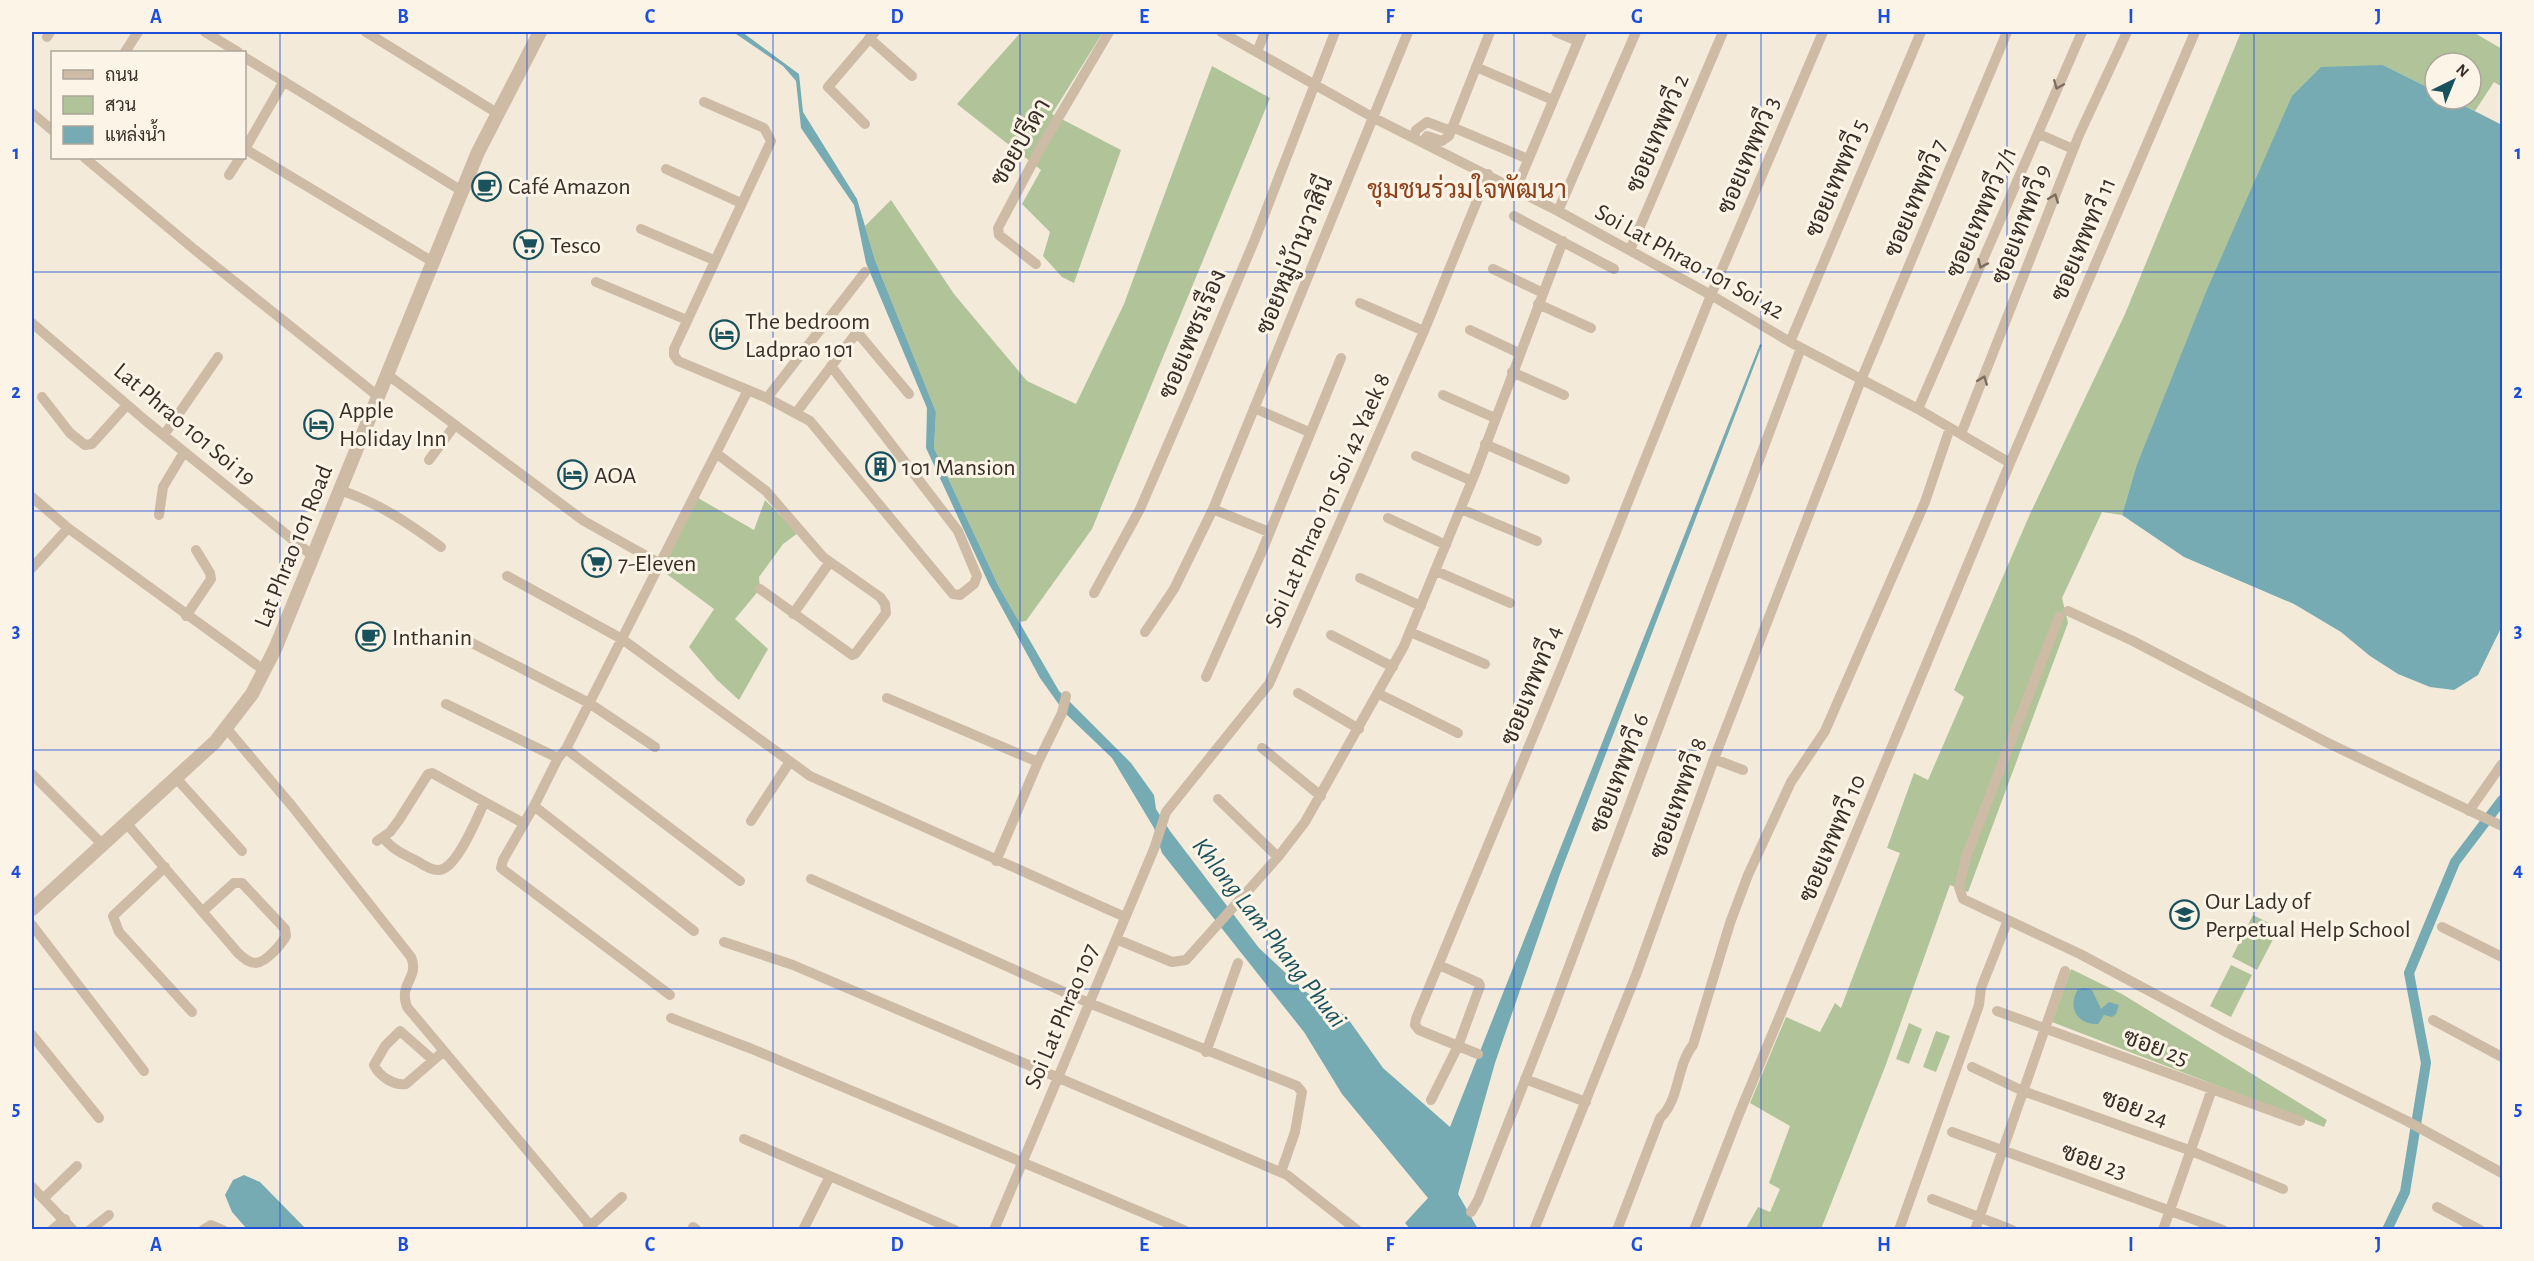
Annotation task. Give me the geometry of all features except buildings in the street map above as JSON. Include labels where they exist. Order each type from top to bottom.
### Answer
[{"type":"street","points":[[126,51],[138,32]]},
{"type":"street","points":[[205,32],[236,51]]},
{"type":"street","points":[[366,32],[497,113]]},
{"type":"street","name":"Lat Phrao 101 Road","points":[[32,909],[176,778],[226,729],[252,694],[265,671],[462,191],[497,113],[540,32]]},
{"type":"street","name":"ซอยปรีดา","points":[[1036,264],[999,235],[998,228],[1040,149],[1109,32]]},
{"type":"street","name":"Soi Lat Phrao 101 Soi 42","points":[[1221,32],[1374,118],[1488,174],[1630,250],[1790,342],[1918,409],[2010,463]]},
{"type":"street","points":[[1257,52],[1265,32]]},
{"type":"street","name":"ซอยเพชรเรือง","points":[[1094,593],[1140,509],[1255,239],[1335,32]]},
{"type":"street","name":"ซอยหมู่บ้านวาสินี","points":[[1145,632],[1174,589],[1213,509],[1408,32]]},
{"type":"street","points":[[1419,139],[1427,136],[1444,140],[1451,129],[1490,32]]},
{"type":"street","points":[[1516,189],[1580,36],[1556,32]]},
{"type":"street","points":[[1558,211],[1636,32]]},
{"type":"street","name":"ซอยเทพทวี 2","points":[[1630,250],[1723,32]]},
{"type":"street","name":"ซอยเทพทวี 3","points":[[1711,295],[1823,32]]},
{"type":"street","name":"ซอยเทพทวี 5","points":[[1790,342],[1921,32]]},
{"type":"street","name":"ซอยเทพทวี 7","points":[[1861,380],[2007,32]]},
{"type":"street","name":"ซอยเทพทวี 7/1","points":[[1918,409],[2082,32]]},
{"type":"street","name":"ซอยเทพทวี 9","points":[[1961,434],[2073,149],[2127,32]]},
{"type":"street","name":"ซอยเทพทวี 11","points":[[2010,463],[2196,32]]},
{"type":"street","points":[[865,124],[828,87],[872,35],[912,76]]},
{"type":"street","points":[[216,51],[221,42]]},
{"type":"street","points":[[246,58],[462,191]]},
{"type":"street","points":[[1476,67],[1553,100]]},
{"type":"street","points":[[246,147],[284,81]]},
{"type":"street","points":[[704,102],[765,128],[771,141],[714,260],[674,349],[674,355],[678,361],[767,398],[810,421],[954,594],[960,595],[974,584],[977,576],[958,531],[831,366]]},
{"type":"street","points":[[32,113],[51,129]]},
{"type":"street","points":[[1451,129],[1528,159]]},
{"type":"street","points":[[2039,134],[2073,149]]},
{"type":"street","points":[[246,150],[433,262]]},
{"type":"street","points":[[87,159],[195,250],[379,397]]},
{"type":"street","points":[[229,175],[239,159]]},
{"type":"street","points":[[666,169],[741,203]]},
{"type":"street","name":"Soi Lat Phrao 101 Soi 42 Yaek 8","points":[[1164,817],[1269,684],[1424,331],[1488,174]]},
{"type":"street","points":[[1514,216],[1614,269]]},
{"type":"street","points":[[641,229],[714,260]]},
{"type":"street","points":[[1116,939],[1175,962],[1184,962],[1274,862],[1305,822],[1359,729],[1410,632],[1472,481],[1563,242]]},
{"type":"street","points":[[1493,269],[1543,292]]},
{"type":"street","points":[[767,398],[865,272]]},
{"type":"street","points":[[596,282],[687,320]]},
{"type":"street","name":"ซอยเทพทวี 4","points":[[1478,1054],[1419,1030],[1414,1025],[1563,664],[1711,295]]},
{"type":"street","points":[[1360,303],[1424,331]]},
{"type":"street","points":[[1538,304],[1591,328]]},
{"type":"street","name":"Lat Phrao 101 Soi 19","points":[[32,323],[127,405],[313,556]]},
{"type":"street","points":[[1470,330],[1519,353]]},
{"type":"street","points":[[796,413],[857,332],[909,394]]},
{"type":"street","name":"ซอยเทพทวี 6","points":[[1471,1212],[1478,1200],[1623,817],[1691,646],[1801,348]]},
{"type":"street","points":[[164,435],[218,357]]},
{"type":"street","points":[[1206,677],[1341,358]]},
{"type":"street","points":[[1512,372],[1563,395]]},
{"type":"street","points":[[388,375],[584,521],[659,563]]},
{"type":"street","name":"ซอยเทพทวี 8","points":[[1534,1230],[1636,975],[1714,759],[1861,380]]},
{"type":"street","points":[[669,995],[502,870],[503,860],[558,758],[566,749],[748,390]]},
{"type":"street","points":[[1443,395],[1495,418]]},
{"type":"street","points":[[42,397],[70,433],[84,445],[92,444],[127,405]]},
{"type":"street","points":[[1254,408],[1309,432]]},
{"type":"street","points":[[429,460],[455,425]]},
{"type":"street","points":[[1617,1230],[1660,1118],[1668,1110],[1686,1054],[1693,1045],[1730,923],[1748,875],[1791,782],[1825,731],[1925,502],[1950,428]]},
{"type":"street","points":[[1485,444],[1566,479]]},
{"type":"street","points":[[159,515],[163,487],[184,452]]},
{"type":"street","points":[[716,453],[766,491],[823,556],[880,597],[885,604],[886,613],[852,655],[760,589]]},
{"type":"street","points":[[1416,456],[1472,481]]},
{"type":"street","name":"ซอยเทพทวี 10","points":[[1694,1230],[1744,1103],[2010,463]]},
{"type":"street","points":[[340,490],[369,500],[390,511],[441,547]]},
{"type":"street","points":[[32,496],[68,528],[186,616],[265,671]]},
{"type":"street","points":[[1213,509],[1269,532]]},
{"type":"street","points":[[1461,509],[1537,541]]},
{"type":"street","points":[[1388,518],[1446,545]]},
{"type":"street","points":[[32,568],[68,528]]},
{"type":"street","points":[[186,616],[211,579],[210,573],[196,550]]},
{"type":"street","points":[[793,614],[830,562]]},
{"type":"street","points":[[1436,571],[1510,603]]},
{"type":"street","points":[[507,576],[622,639],[789,763],[810,776],[1125,917]]},
{"type":"street","points":[[1360,578],[1421,606]]},
{"type":"street","points":[[2500,825],[2317,737],[2133,641],[2063,614],[1970,846],[1959,887],[1963,899],[2080,954],[2228,1033],[2407,1121],[2502,1173]]},
{"type":"street","points":[[1410,632],[1485,664]]},
{"type":"street","points":[[1331,635],[1393,667]]},
{"type":"street","points":[[470,642],[589,703],[655,747]]},
{"type":"street","points":[[1298,693],[1359,729]]},
{"type":"street","points":[[1378,694],[1458,733]]},
{"type":"street","points":[[996,861],[1062,712],[1066,696]]},
{"type":"street","points":[[887,698],[1038,762]]},
{"type":"street","points":[[446,704],[558,758]]},
{"type":"street","points":[[226,729],[292,806],[411,957],[414,971],[404,990],[407,1007],[590,1228],[622,1197]]},
{"type":"street","points":[[1262,748],[1321,796]]},
{"type":"street","points":[[566,749],[740,881]]},
{"type":"street","points":[[1714,759],[1743,770]]},
{"type":"street","points":[[751,821],[789,763]]},
{"type":"street","points":[[2469,811],[2502,764]]},
{"type":"street","points":[[32,774],[103,845]]},
{"type":"street","points":[[484,803],[463,847],[447,868],[440,870],[428,867],[380,839],[399,820],[428,774],[437,776],[523,823]]},
{"type":"street","points":[[176,778],[242,851]]},
{"type":"street","points":[[1218,799],[1274,862]]},
{"type":"street","points":[[534,806],[694,931]]},
{"type":"street","name":"Soi Lat Phrao 107","points":[[994,1230],[1154,849],[1164,817]]},
{"type":"street","points":[[127,824],[248,962],[255,963],[264,960],[286,936],[285,929],[242,883],[234,883],[203,910]]},
{"type":"street","points":[[165,867],[121,907],[113,916],[113,921],[119,932],[192,1012]]},
{"type":"street","points":[[811,879],[1089,1003],[1206,1052],[1297,1086],[1302,1092],[1295,1132],[1281,1172]]},
{"type":"street","points":[[1899,1230],[1979,1005],[1981,988],[2008,920]]},
{"type":"street","points":[[32,926],[144,1071]]},
{"type":"street","points":[[2442,927],[2502,957]]},
{"type":"street","points":[[724,942],[793,965],[1281,1172],[1307,1188],[1357,1230]]},
{"type":"street","points":[[1206,1052],[1238,963]]},
{"type":"street","points":[[1431,1100],[1458,1046],[1480,985],[1439,964]]},
{"type":"street","points":[[1976,1230],[2065,971]]},
{"type":"street","name":"ซอย 25","points":[[1997,1011],[2300,1121]]},
{"type":"street","points":[[671,1018],[1023,1161],[1184,1230]]},
{"type":"street","points":[[2433,1020],[2502,1057]]},
{"type":"street","points":[[433,1060],[400,1032],[385,1046],[374,1065],[376,1070],[389,1080],[402,1085],[433,1060],[444,1051]]},
{"type":"street","points":[[32,1035],[99,1118]]},
{"type":"street","name":"ซอย 24","points":[[1972,1067],[2023,1091],[2190,1150],[2283,1189]]},
{"type":"street","points":[[1525,1079],[1586,1102]]},
{"type":"street","points":[[2163,1230],[2212,1089]]},
{"type":"street","name":"ซอย 23","points":[[1952,1132],[2223,1230]]},
{"type":"street","points":[[744,1139],[955,1230]]},
{"type":"street","points":[[44,1198],[77,1166]]},
{"type":"street","points":[[803,1230],[830,1176]]},
{"type":"street","points":[[32,1187],[65,1219],[73,1230]]},
{"type":"street","points":[[1932,1199],[2012,1230]]},
{"type":"street","points":[[2437,1207],[2480,1230]]},
{"type":"street","points":[[90,1230],[109,1215]]},
{"type":"street","points":[[52,1230],[65,1219]]},
{"type":"street","points":[[203,1230],[211,1225],[223,1230]]},
{"type":"green space","points":[[1021,32],[1103,32],[1052,114],[1121,150],[1074,283],[1062,277],[1043,256],[1050,232],[1022,204],[1041,170],[957,104]]},
{"type":"green space","points":[[2241,32],[2473,32],[2502,49],[2502,87],[2494,82],[2483,99],[2483,51],[2423,51],[2423,85],[2383,65],[2136,467],[2122,515],[2102,512],[2062,598],[2068,623],[1968,892],[1950,885],[1885,1067],[1821,1229],[1745,1230],[1758,1207],[1770,1212],[1780,1189],[1769,1183],[1790,1126],[1750,1103],[1786,1017],[1820,1032],[1835,1003],[1841,1008],[1900,853],[1887,848],[1914,773],[1928,780],[1964,697],[1954,690],[2030,514],[2125,314]]},
{"type":"green space","points":[[1212,66],[1270,98],[1092,529],[1026,621],[1019,622],[999,587],[934,448],[936,412],[875,260],[865,226],[891,200],[954,294],[1027,381],[1076,404],[1124,304]]},
{"type":"green space","points":[[698,498],[754,530],[765,500],[798,533],[783,544],[759,577],[760,589],[735,619],[768,649],[739,700],[717,680],[689,647],[714,609],[660,569]]},
{"type":"green space","points":[[2253,915],[2279,928],[2257,970],[2232,957]]},
{"type":"green space","points":[[2231,965],[2252,975],[2231,1017],[2210,1006]]},
{"type":"green space","points":[[2071,969],[2122,994],[2327,1120],[2324,1127],[2052,1022]]},
{"type":"green space","points":[[1909,1023],[1922,1029],[1909,1064],[1896,1059]]},
{"type":"green space","points":[[1936,1031],[1950,1036],[1936,1072],[1923,1067]]},
{"type":"water","points":[[733,32],[742,32],[799,74],[803,112],[857,199],[875,260],[936,412],[934,448],[999,587],[1059,691],[1131,763],[1154,795],[1156,809],[1170,831],[1259,948],[1306,992],[1346,1016],[1383,1068],[1450,1127],[1760,344],[1762,345],[1560,874],[1495,1063],[1458,1194],[1478,1229],[1410,1229],[1405,1223],[1428,1198],[1342,1094],[1304,1032],[1162,853],[1154,828],[1112,758],[1065,713],[1040,678],[989,584],[926,448],[927,408],[866,263],[854,205],[801,128],[796,81],[783,66]]},
{"type":"water","points":[[2383,65],[2423,85],[2423,111],[2475,111],[2502,125],[2502,626],[2478,675],[2454,690],[2430,687],[2398,674],[2370,656],[2341,632],[2294,604],[2184,557],[2122,515],[2136,467],[2206,292],[2292,96],[2321,67]]},
{"type":"water","points":[[2078,989],[2092,990],[2101,1009],[2109,1002],[2119,1005],[2116,1014],[2112,1017],[2104,1015],[2098,1024],[2091,1024],[2080,1018],[2074,1008],[2075,996]]},
{"type":"water","points":[[244,1175],[260,1182],[306,1229],[247,1229],[232,1212],[225,1195],[233,1180]]},
{"type":"waterway","points":[[2387,1230],[2405,1192],[2426,1063],[2409,973],[2455,862],[2502,800]]},
{"type":"place","name":"Café Amazon","points":[[487,186]]},
{"type":"place","name":"Tesco","points":[[529,245]]},
{"type":"place","name":"The bedroom Ladprao 101","points":[[724,335]]},
{"type":"place","name":"Apple Holiday Inn","points":[[318,424]]},
{"type":"place","name":"101 Mansion","points":[[881,467]]},
{"type":"place","name":"AOA","points":[[573,475]]},
{"type":"place","name":"7-Eleven","points":[[597,563]]},
{"type":"place","name":"Inthanin","points":[[371,637]]},
{"type":"place","name":"Our Lady of Perpetual Help School","points":[[2184,915]]},
{"type":"district","name":"ชุมชนร่วมใจพัฒนา","points":[[1467,189]]},
{"type":"water label","name":"Khlong Lam Phang Phuai","points":[[1270,932]]}]
